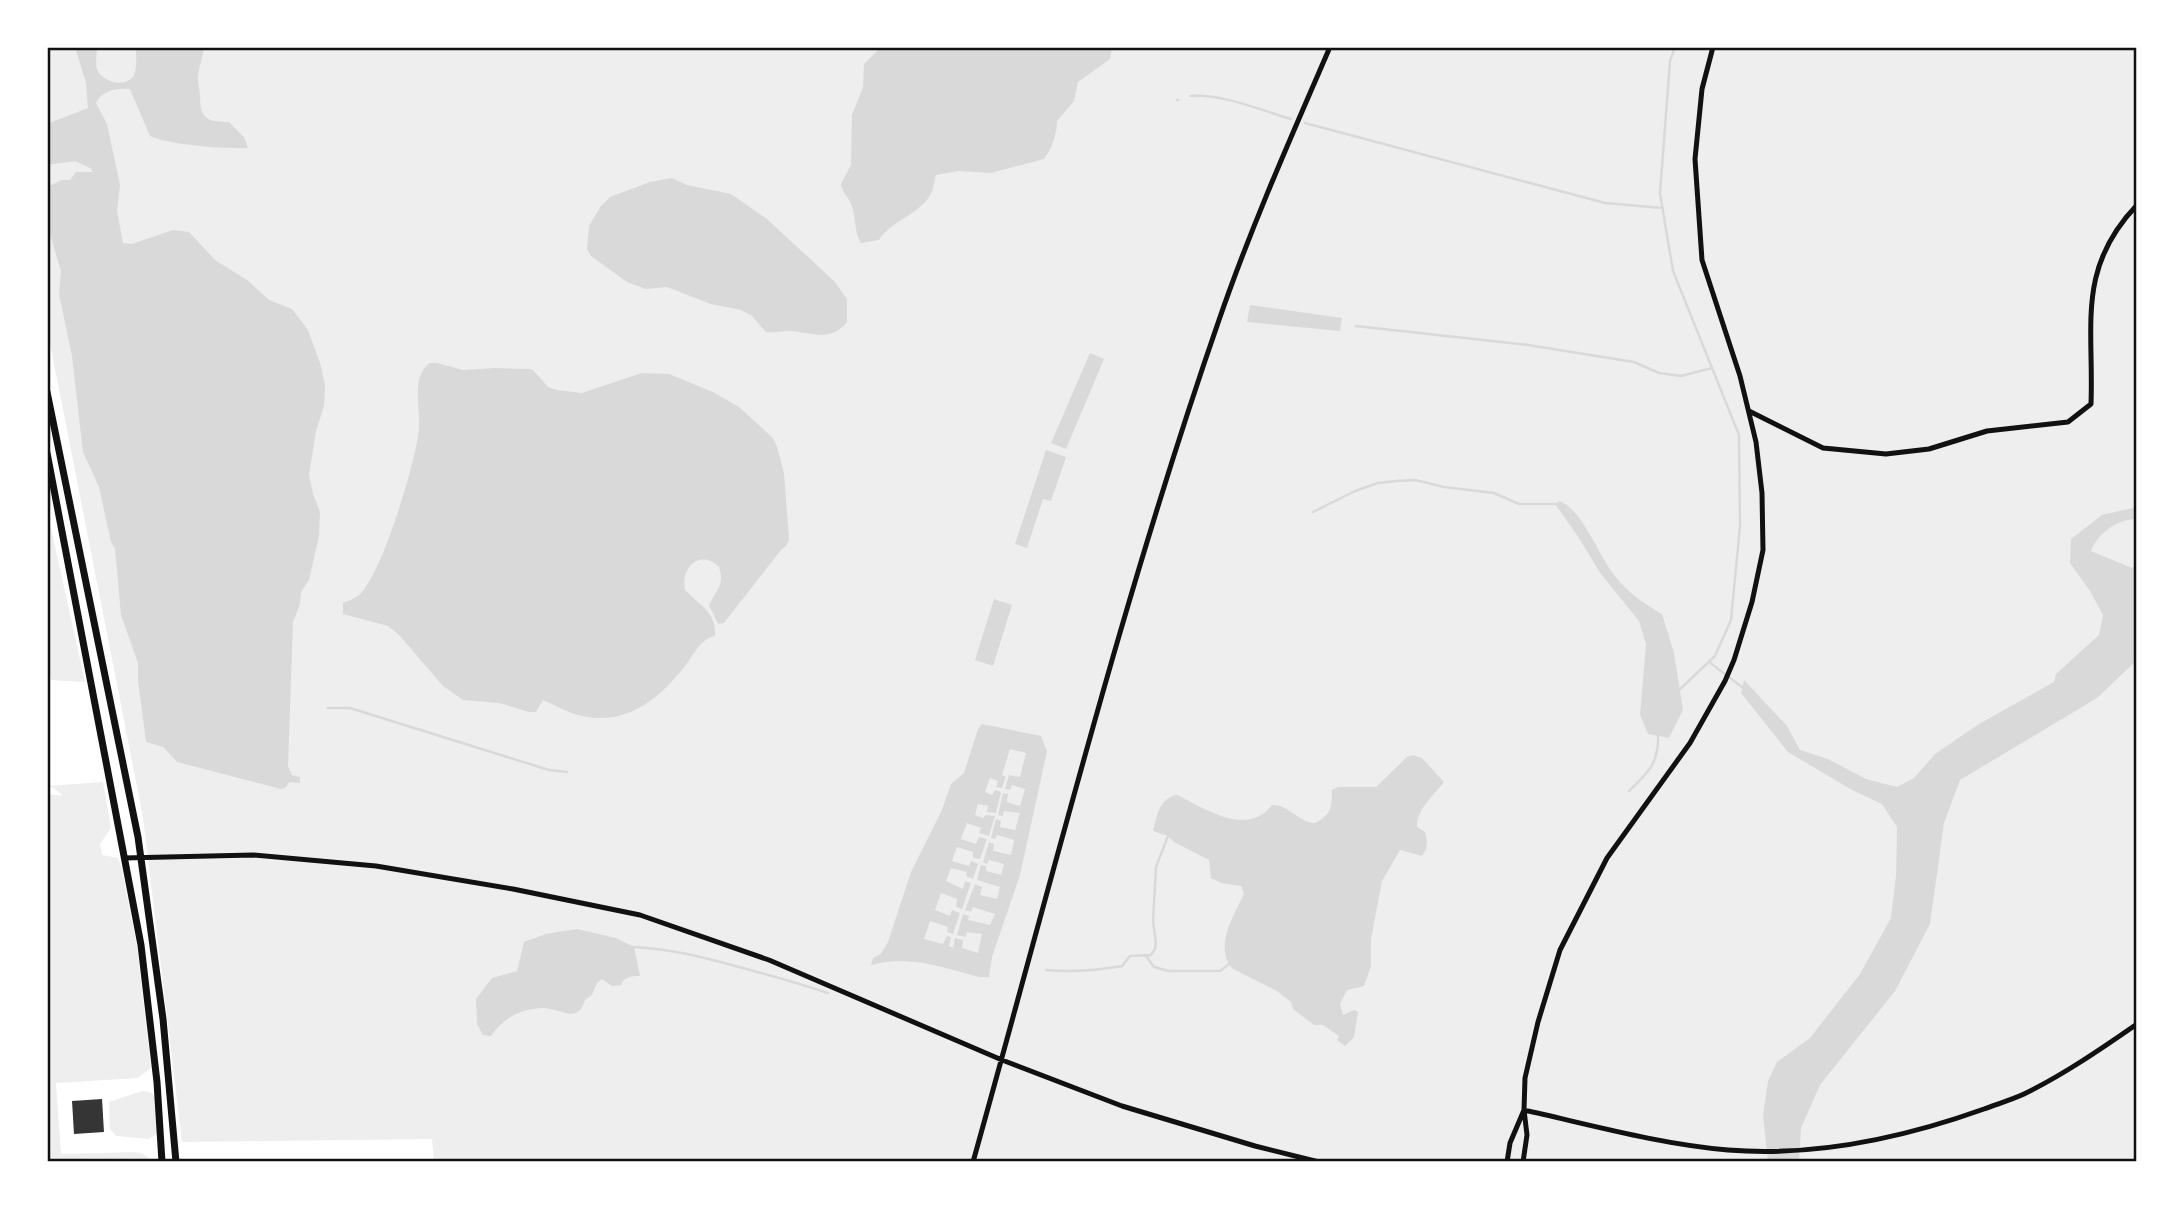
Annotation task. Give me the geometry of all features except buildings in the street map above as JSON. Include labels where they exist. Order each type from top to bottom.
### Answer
[{"type":"main road","points":[[47,392],[142,858],[163,1019],[176,1162]]},
{"type":"main road","points":[[47,453],[142,958],[157,1082],[162,1162]]},
{"type":"street","points":[[973,1162],[1114,656],[1177,447],[1220,317],[1272,182],[1330,47]]},
{"type":"street","points":[[1523,1162],[1527,1135],[1524,1110],[1527,1072],[1538,1022],[1560,950],[1607,858],[1690,743],[1725,681],[1752,602],[1763,550],[1762,493],[1756,442],[1749,411],[1702,260],[1695,159],[1702,89],[1713,47]]},
{"type":"street","points":[[1749,411],[1823,448],[1875,453],[1929,449],[1987,431],[2068,422],[2091,404],[2089,313],[2094,275],[2118,224],[2137,205]]},
{"type":"street","points":[[124,858],[253,855],[376,866],[513,889],[640,915],[769,960],[1002,1060],[1122,1106],[1255,1146],[1319,1162]]},
{"type":"street","points":[[1524,1110],[1693,1146],[1757,1152],[1813,1149],[1866,1141],[1943,1124],[2023,1094],[2097,1052],[2137,1024]]},
{"type":"street","points":[[1507,1162],[1510,1143],[1524,1110]]},
{"type":"shaded area","points":[[47,47],[2137,47],[2137,1162],[434,1162],[432,1139],[182,1142],[143,817],[47,328]]},
{"type":"shaded area","points":[[75,47],[97,47],[96,64],[99,74],[120,83],[126,82],[134,75],[136,47],[204,47],[198,78],[204,115],[211,120],[229,122],[244,137],[248,148],[198,146],[150,136],[130,89],[115,90],[102,95],[96,103],[107,124],[120,185],[117,211],[123,243],[132,244],[173,230],[189,232],[215,260],[247,280],[269,300],[292,309],[308,330],[321,366],[325,386],[324,406],[316,431],[309,475],[320,512],[319,536],[309,580],[301,592],[300,604],[293,622],[288,766],[292,775],[300,777],[300,783],[289,782],[281,789],[177,762],[163,747],[146,742],[138,663],[121,615],[115,549],[111,542],[99,487],[83,452],[72,356],[59,294],[61,271],[47,224],[47,187],[62,180],[70,180],[76,172],[92,172],[92,169],[75,161],[47,165],[47,124],[88,108],[86,83]]},
{"type":"shaded area","points":[[881,47],[1112,47],[1110,59],[1078,82],[1074,101],[1057,121],[1054,141],[1044,159],[991,173],[958,171],[936,175],[932,191],[921,206],[891,227],[879,240],[861,243],[853,209],[841,184],[851,165],[852,115],[863,87],[864,64]]},
{"type":"shaded area","points":[[672,178],[687,185],[731,194],[767,219],[835,282],[847,299],[847,322],[827,334],[766,332],[752,316],[741,310],[711,304],[667,287],[646,289],[627,282],[591,256],[587,249],[589,226],[610,197],[650,182]]},
{"type":"shaded area","points":[[1250,305],[1342,318],[1340,331],[1247,322]]},
{"type":"shaded area","points":[[1090,353],[1104,359],[1066,449],[1051,443]]},
{"type":"shaded area","points":[[430,363],[463,370],[529,369],[548,387],[582,393],[642,373],[669,374],[713,392],[739,407],[773,438],[784,473],[789,539],[786,546],[724,623],[718,624],[709,605],[720,583],[719,567],[705,559],[693,563],[686,574],[685,590],[710,615],[715,636],[703,642],[666,687],[641,707],[612,717],[595,718],[574,714],[543,700],[536,712],[529,712],[499,703],[463,700],[443,686],[388,626],[343,614],[343,603],[358,596],[377,566],[396,518],[419,430],[418,385],[420,376]]},
{"type":"shaded area","points":[[1046,450],[1066,457],[1051,501],[1043,499],[1027,548],[1015,544]]},
{"type":"shaded area","points":[[1559,501],[1567,505],[1583,523],[1620,582],[1636,597],[1662,614],[1674,653],[1683,710],[1669,738],[1648,734],[1640,715],[1646,644],[1639,621],[1601,574],[1555,504]]},
{"type":"shaded area","points":[[2137,507],[2137,519],[2122,521],[2109,528],[2098,538],[2091,551],[2132,568],[2137,565],[2137,660],[2097,698],[1960,780],[1944,823],[1930,924],[1895,991],[1820,1085],[1801,1128],[1799,1162],[1768,1162],[1763,1115],[1768,1081],[1777,1062],[1810,1038],[1860,974],[1891,918],[1896,876],[1897,827],[1882,804],[1852,790],[1788,752],[1741,693],[1744,680],[1787,726],[1800,750],[1828,759],[1866,779],[1897,787],[1914,778],[1935,754],[1979,724],[2054,682],[2056,674],[2099,635],[2103,615],[2070,563],[2071,539],[2102,515]]},
{"type":"shaded area","points":[[47,510],[85,682],[51,680],[47,660]]},
{"type":"shaded area","points":[[994,599],[1012,605],[993,666],[975,660]]},
{"type":"shaded area","points":[[982,724],[1041,736],[1047,751],[1020,875],[992,957],[989,977],[912,962],[871,965],[873,958],[881,954],[888,942],[911,872],[941,812],[951,784],[964,773]],"holes":[[[1010,749],[1026,753],[1020,777],[1009,775],[1005,789],[1010,790],[1012,785],[1025,789],[1020,806],[1007,802],[1008,794],[1003,793],[998,815],[1003,816],[1004,811],[1020,813],[1015,830],[1000,827],[1001,821],[996,819],[991,838],[995,839],[997,835],[1014,840],[1011,855],[993,851],[994,844],[989,842],[983,862],[987,864],[989,860],[1004,864],[1001,875],[986,871],[986,866],[981,865],[977,880],[1000,887],[997,899],[980,895],[982,887],[975,884],[965,910],[971,912],[973,907],[995,914],[990,925],[968,920],[969,916],[963,914],[957,935],[966,937],[967,932],[982,934],[978,953],[962,948],[963,940],[955,938],[953,948],[949,946],[951,937],[947,936],[943,944],[924,939],[930,921],[948,927],[947,932],[953,934],[960,913],[952,910],[950,916],[935,910],[941,893],[957,899],[956,907],[962,909],[971,883],[965,881],[963,889],[946,881],[951,868],[967,872],[966,876],[973,879],[978,864],[971,861],[969,866],[952,861],[957,847],[973,852],[973,858],[980,859],[987,839],[979,837],[976,844],[961,839],[967,823],[981,828],[979,833],[989,836],[995,816],[986,815],[983,818],[975,815],[978,804],[988,806],[987,812],[996,813],[1001,792],[995,790],[992,795],[985,792],[990,778],[998,781],[996,787],[1002,788],[1006,777],[1002,775]]]},
{"type":"shaded area","points":[[1413,755],[1422,758],[1444,782],[1426,803],[1417,821],[1417,827],[1425,832],[1427,839],[1424,853],[1422,856],[1400,850],[1382,881],[1371,939],[1371,966],[1364,986],[1347,990],[1340,1004],[1343,1015],[1354,1010],[1358,1012],[1354,1037],[1345,1046],[1337,1040],[1339,1036],[1323,1025],[1314,1025],[1293,1009],[1291,1002],[1277,991],[1233,969],[1227,961],[1225,942],[1231,921],[1244,894],[1241,886],[1221,883],[1211,878],[1209,860],[1174,842],[1168,836],[1153,831],[1163,804],[1177,795],[1212,813],[1238,820],[1262,815],[1272,805],[1278,805],[1303,820],[1315,823],[1330,810],[1332,790],[1338,787],[1376,787],[1407,757]]},
{"type":"shaded area","points":[[103,782],[111,828],[100,844],[102,855],[118,858],[122,869],[137,947],[151,1068],[138,1078],[56,1083],[61,1154],[135,1152],[155,1162],[47,1162],[47,794],[63,796],[47,786]]},
{"type":"shaded area","points":[[577,929],[616,938],[634,947],[640,976],[629,977],[621,985],[612,986],[602,979],[582,1008],[573,1014],[543,1008],[527,1010],[507,1019],[491,1036],[483,1035],[477,1024],[476,999],[492,978],[517,971],[524,942],[546,934]]},
{"type":"shaded area","points":[[142,1091],[155,1096],[158,1133],[149,1139],[116,1136],[110,1129],[109,1102]]},
{"type":"waterway","points":[[1675,47],[1670,61],[1660,193],[1673,271],[1739,435],[1740,526],[1731,620],[1715,656],[1679,690]]},
{"type":"waterway","points":[[1191,96],[1216,97],[1291,119]]},
{"type":"waterway","points":[[1305,123],[1605,203],[1662,208]]},
{"type":"waterway","points":[[1356,326],[1528,345],[1634,362],[1659,373],[1681,376],[1712,368]]},
{"type":"waterway","points":[[1313,512],[1378,483],[1415,480],[1444,487],[1494,493],[1519,504],[1555,504]]},
{"type":"waterway","points":[[1709,662],[1742,687]]},
{"type":"waterway","points":[[328,708],[350,708],[549,770],[567,772]]},
{"type":"waterway","points":[[1629,791],[1655,760],[1658,735]]},
{"type":"waterway","points":[[1046,970],[1094,970],[1122,966],[1130,956],[1151,955],[1156,943],[1153,921],[1156,867],[1168,836]]},
{"type":"waterway","points":[[634,947],[700,957],[828,993]]},
{"type":"waterway","points":[[1146,956],[1154,967],[1168,971],[1220,971],[1229,964]]}]
